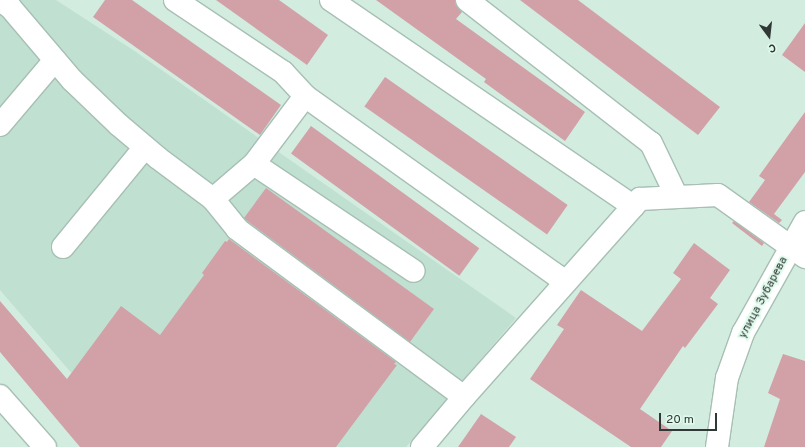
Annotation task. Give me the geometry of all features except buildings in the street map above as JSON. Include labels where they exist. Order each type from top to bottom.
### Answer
[{"type":"street","points":[[0,0],[10,7],[55,60],[108,115],[145,147],[213,199],[237,229],[464,397]]},
{"type":"street","points":[[175,0],[284,72],[305,96],[566,282]]},
{"type":"street","points":[[331,0],[633,206]]},
{"type":"street","points":[[467,0],[651,143],[675,193]]},
{"type":"street","points":[[0,125],[55,60]]},
{"type":"street","points":[[213,199],[254,164],[305,96]]},
{"type":"street","points":[[63,247],[145,147]]},
{"type":"street","points":[[254,164],[414,271]]},
{"type":"street","points":[[422,447],[464,397],[640,199],[718,195],[798,253]]},
{"type":"street","name":"улица Зубарева","points":[[717,447],[728,378],[743,333],[798,253],[805,222]]},
{"type":"street","points":[[0,396],[45,447]]},
{"type":"shaded area","points":[[0,0],[56,0],[133,50],[516,318],[406,447],[135,447],[0,290]]}]
